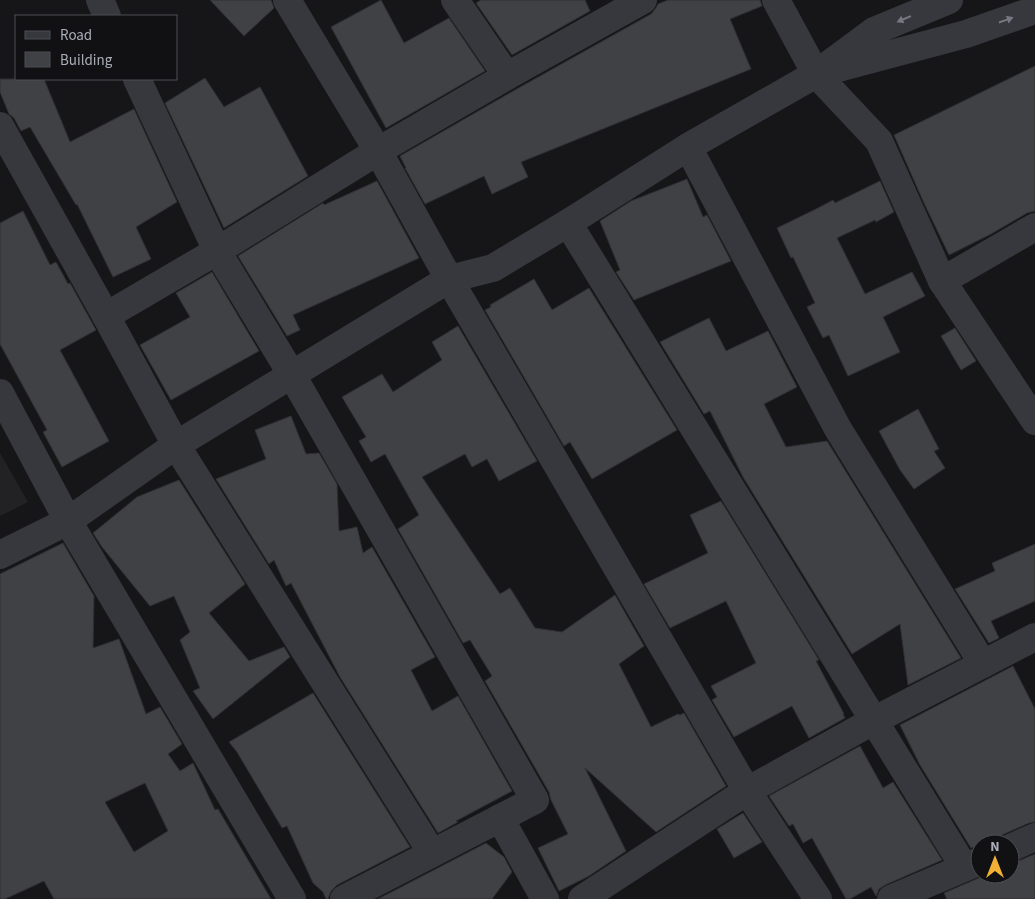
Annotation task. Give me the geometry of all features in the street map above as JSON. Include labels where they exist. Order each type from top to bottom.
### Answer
[{"type":"street","points":[[100,0],[107,15]]},
{"type":"street","points":[[287,0],[378,151],[449,279],[747,791],[818,899]]},
{"type":"street","points":[[455,0],[507,76]]},
{"type":"street","points":[[106,316],[217,251],[378,151],[643,0]]},
{"type":"street","points":[[776,0],[816,74],[878,141],[942,282],[1035,421]]},
{"type":"street","points":[[0,555],[68,521],[176,445],[449,279],[493,268],[688,147],[816,74],[874,31],[949,0]]},
{"type":"street","points":[[956,0],[966,34]]},
{"type":"street","points":[[816,74],[966,34],[1035,10]]},
{"type":"street","points":[[137,80],[217,251],[292,375],[535,800],[344,899]]},
{"type":"street","points":[[0,126],[176,445],[432,853]]},
{"type":"street","points":[[688,147],[838,430],[983,664]]},
{"type":"street","points":[[568,223],[873,721],[970,861]]},
{"type":"street","points":[[942,282],[1035,227]]},
{"type":"street","points":[[0,393],[68,521],[292,899]]},
{"type":"street","points":[[582,899],[747,791],[873,721],[1035,637]]},
{"type":"street","points":[[500,818],[545,899]]},
{"type":"street","points":[[1020,844],[1035,837]]},
{"type":"street","points":[[891,899],[927,892],[970,865]]},
{"type":"shaded area","points":[[0,453],[28,502],[0,516]]},
{"type":"building","points":[[210,0],[271,0],[274,8],[244,36]]},
{"type":"building","points":[[381,0],[404,43],[449,18],[485,71],[386,128],[331,27]]},
{"type":"building","points":[[481,0],[585,0],[590,11],[512,55],[476,3]]},
{"type":"building","points":[[668,0],[760,0],[762,6],[730,19],[751,69],[521,162],[528,177],[492,194],[484,176],[425,204],[400,156],[651,14],[658,4]]},
{"type":"building","points":[[1035,66],[1035,211],[1027,213],[949,255],[894,135]]},
{"type":"building","points":[[205,78],[224,107],[260,87],[308,176],[224,228],[165,103]]},
{"type":"building","points":[[0,79],[44,80],[70,142],[134,109],[177,202],[136,227],[151,259],[113,277],[77,204],[30,127],[21,131],[14,118],[9,114],[0,92]]},
{"type":"building","points":[[687,179],[703,217],[707,215],[731,261],[634,300],[616,272],[620,270],[600,221],[631,201]]},
{"type":"building","points":[[377,181],[419,258],[293,315],[300,330],[287,336],[238,256],[323,203],[324,205]]},
{"type":"building","points":[[880,181],[894,212],[876,222],[875,220],[837,238],[865,294],[912,272],[925,296],[883,317],[900,352],[848,376],[829,335],[823,338],[807,307],[815,303],[777,228],[833,200],[835,203]]},
{"type":"building","points":[[23,211],[50,265],[56,262],[96,330],[60,350],[109,441],[62,467],[43,432],[47,430],[0,344],[0,223]]},
{"type":"building","points":[[212,272],[259,351],[171,400],[140,345],[190,317],[176,293]]},
{"type":"building","points":[[534,279],[552,310],[589,288],[677,430],[592,479],[570,442],[564,446],[485,310],[491,307],[490,305]]},
{"type":"building","points":[[709,318],[726,351],[768,331],[797,387],[764,404],[786,447],[827,441],[961,658],[908,685],[900,624],[852,654],[743,477],[710,411],[704,414],[660,342]]},
{"type":"building","points":[[458,326],[537,461],[499,481],[487,459],[472,467],[465,454],[422,477],[500,594],[510,588],[535,628],[562,632],[615,595],[644,646],[619,664],[651,727],[684,713],[726,786],[656,832],[585,768],[626,851],[589,876],[559,891],[538,848],[568,834],[549,792],[485,681],[492,676],[470,640],[463,643],[398,529],[419,515],[385,454],[371,462],[359,441],[366,437],[342,397],[382,374],[393,392],[442,360],[432,342]]},
{"type":"building","points":[[955,328],[976,361],[961,370],[941,336]]},
{"type":"building","points":[[918,409],[939,449],[934,451],[945,468],[914,489],[900,470],[879,431]]},
{"type":"building","points":[[291,416],[306,454],[319,453],[337,484],[339,531],[357,527],[363,553],[372,547],[435,657],[411,670],[432,711],[458,696],[512,791],[456,821],[458,822],[438,833],[340,677],[291,583],[286,586],[274,560],[269,564],[216,479],[266,459],[255,430]]},
{"type":"building","points":[[179,480],[245,584],[209,613],[249,661],[284,647],[290,657],[213,719],[193,691],[200,688],[180,640],[190,632],[174,596],[150,606],[102,547],[93,533],[137,497]]},
{"type":"building","points":[[721,501],[819,660],[816,661],[844,714],[845,718],[809,738],[792,706],[734,737],[712,700],[717,697],[711,686],[756,663],[726,601],[670,628],[644,584],[708,553],[690,515]]},
{"type":"building","points":[[63,543],[94,596],[93,648],[119,639],[146,714],[160,707],[182,744],[168,754],[180,771],[193,763],[215,810],[218,809],[271,899],[54,899],[44,881],[5,899],[0,899],[0,574]],"holes":[[[145,783],[168,831],[134,852],[105,802]]]},
{"type":"building","points":[[1035,544],[1035,601],[991,621],[999,638],[989,643],[955,589],[995,571],[992,563]]},
{"type":"building","points":[[1013,666],[1035,709],[1035,822],[1004,834],[970,834],[970,846],[920,765],[900,725]]},
{"type":"building","points":[[313,693],[410,847],[337,885],[331,891],[328,899],[313,883],[287,826],[282,828],[237,752],[229,742]]},
{"type":"building","points":[[860,746],[883,788],[893,782],[942,860],[885,885],[879,889],[876,896],[871,887],[850,899],[846,899],[812,838],[803,843],[793,824],[789,826],[769,796]]},
{"type":"building","points":[[743,813],[762,842],[734,858],[717,829]]},
{"type":"building","points":[[486,843],[504,857],[512,872],[492,899],[378,899]]},
{"type":"building","points":[[1035,854],[1035,899],[947,899],[944,893],[970,882],[970,884],[1020,884],[1020,860]]}]
